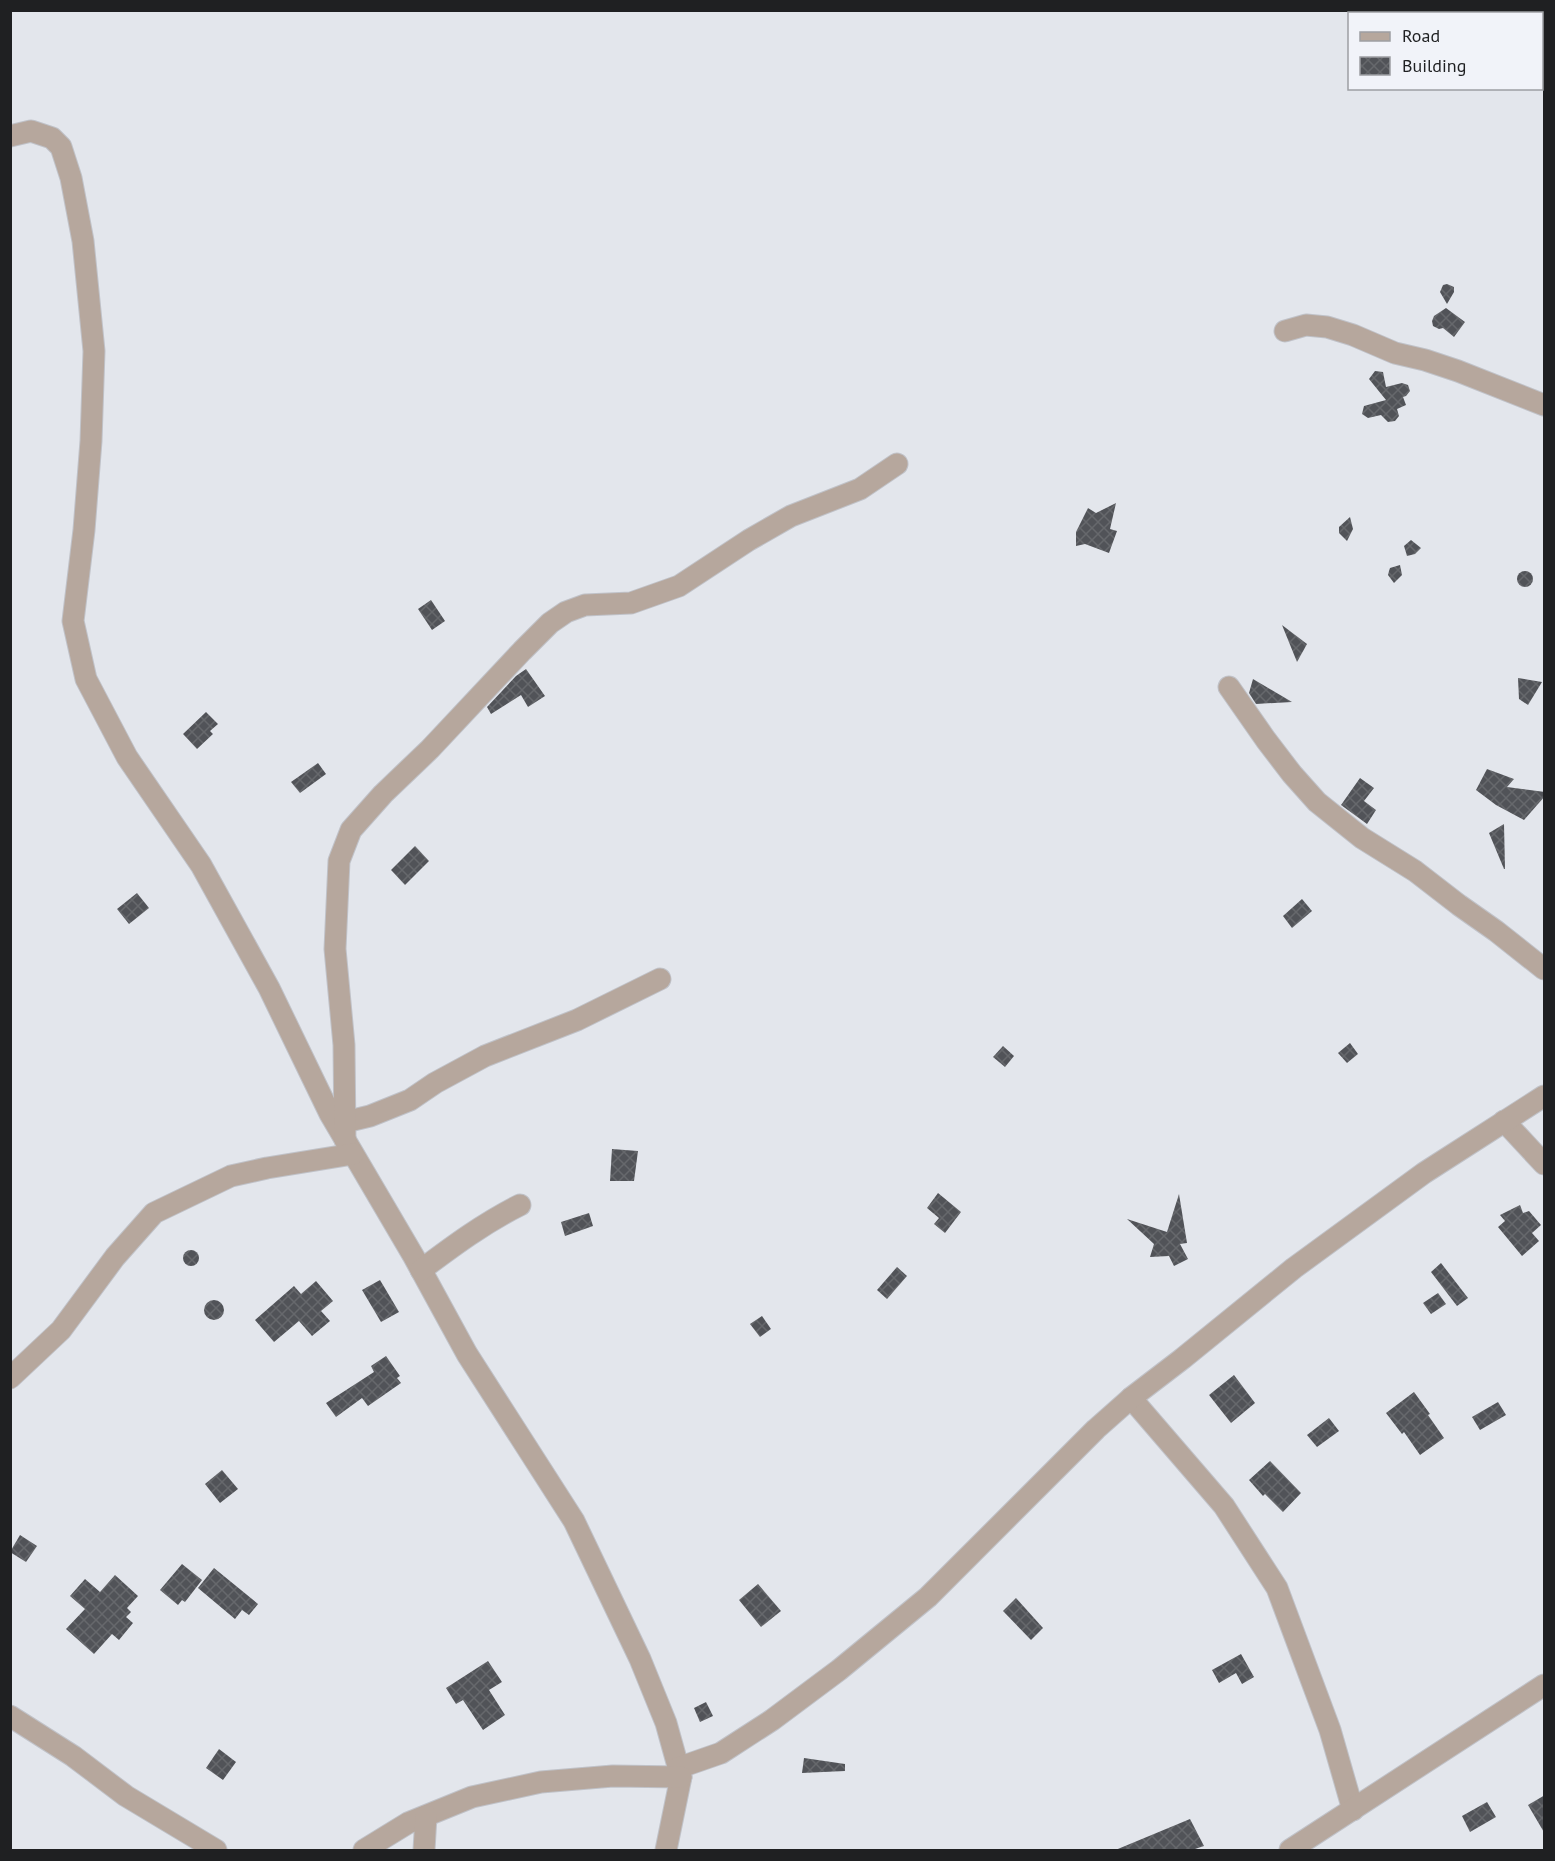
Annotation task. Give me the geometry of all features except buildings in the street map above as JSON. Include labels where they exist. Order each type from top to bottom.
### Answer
[{"type":"street","points":[[10,136],[31,131],[52,138],[61,147],[71,178],[83,241],[94,351],[84,530],[73,621],[86,679],[127,757],[201,865],[269,988],[330,1114],[348,1139],[467,1354],[574,1521],[640,1659],[666,1723],[680,1772],[666,1851]]},
{"type":"street","points":[[1286,331],[1305,325],[1327,327],[1395,353],[1458,371],[1545,405]]},
{"type":"street","points":[[348,1139],[344,1046],[335,949],[339,861],[351,830],[522,651],[550,623],[566,612],[585,605],[632,603],[679,585],[791,516],[860,489],[897,464]]},
{"type":"street","points":[[1229,687],[1272,749],[1317,802],[1362,838],[1415,871],[1545,969]]},
{"type":"street","points":[[13,1371],[61,1330],[115,1257],[154,1213],[231,1176],[267,1168],[348,1139],[370,1116],[410,1100],[435,1083],[485,1056],[577,1020],[660,979]]},
{"type":"street","points":[[364,1851],[408,1823],[472,1797],[541,1782],[680,1772],[721,1753],[772,1720],[928,1598],[1096,1429],[1131,1398],[1294,1268],[1424,1173],[1545,1096]]},
{"type":"street","points":[[1504,1121],[1545,1164]]},
{"type":"street","points":[[421,1270],[474,1230],[520,1205]]},
{"type":"street","points":[[1131,1398],[1224,1506],[1277,1588],[1330,1730],[1353,1810]]},
{"type":"street","points":[[1290,1851],[1545,1685]]},
{"type":"street","points":[[10,1716],[73,1756],[126,1796],[216,1851]]},
{"type":"street","points":[[424,1851],[426,1816]]}]
